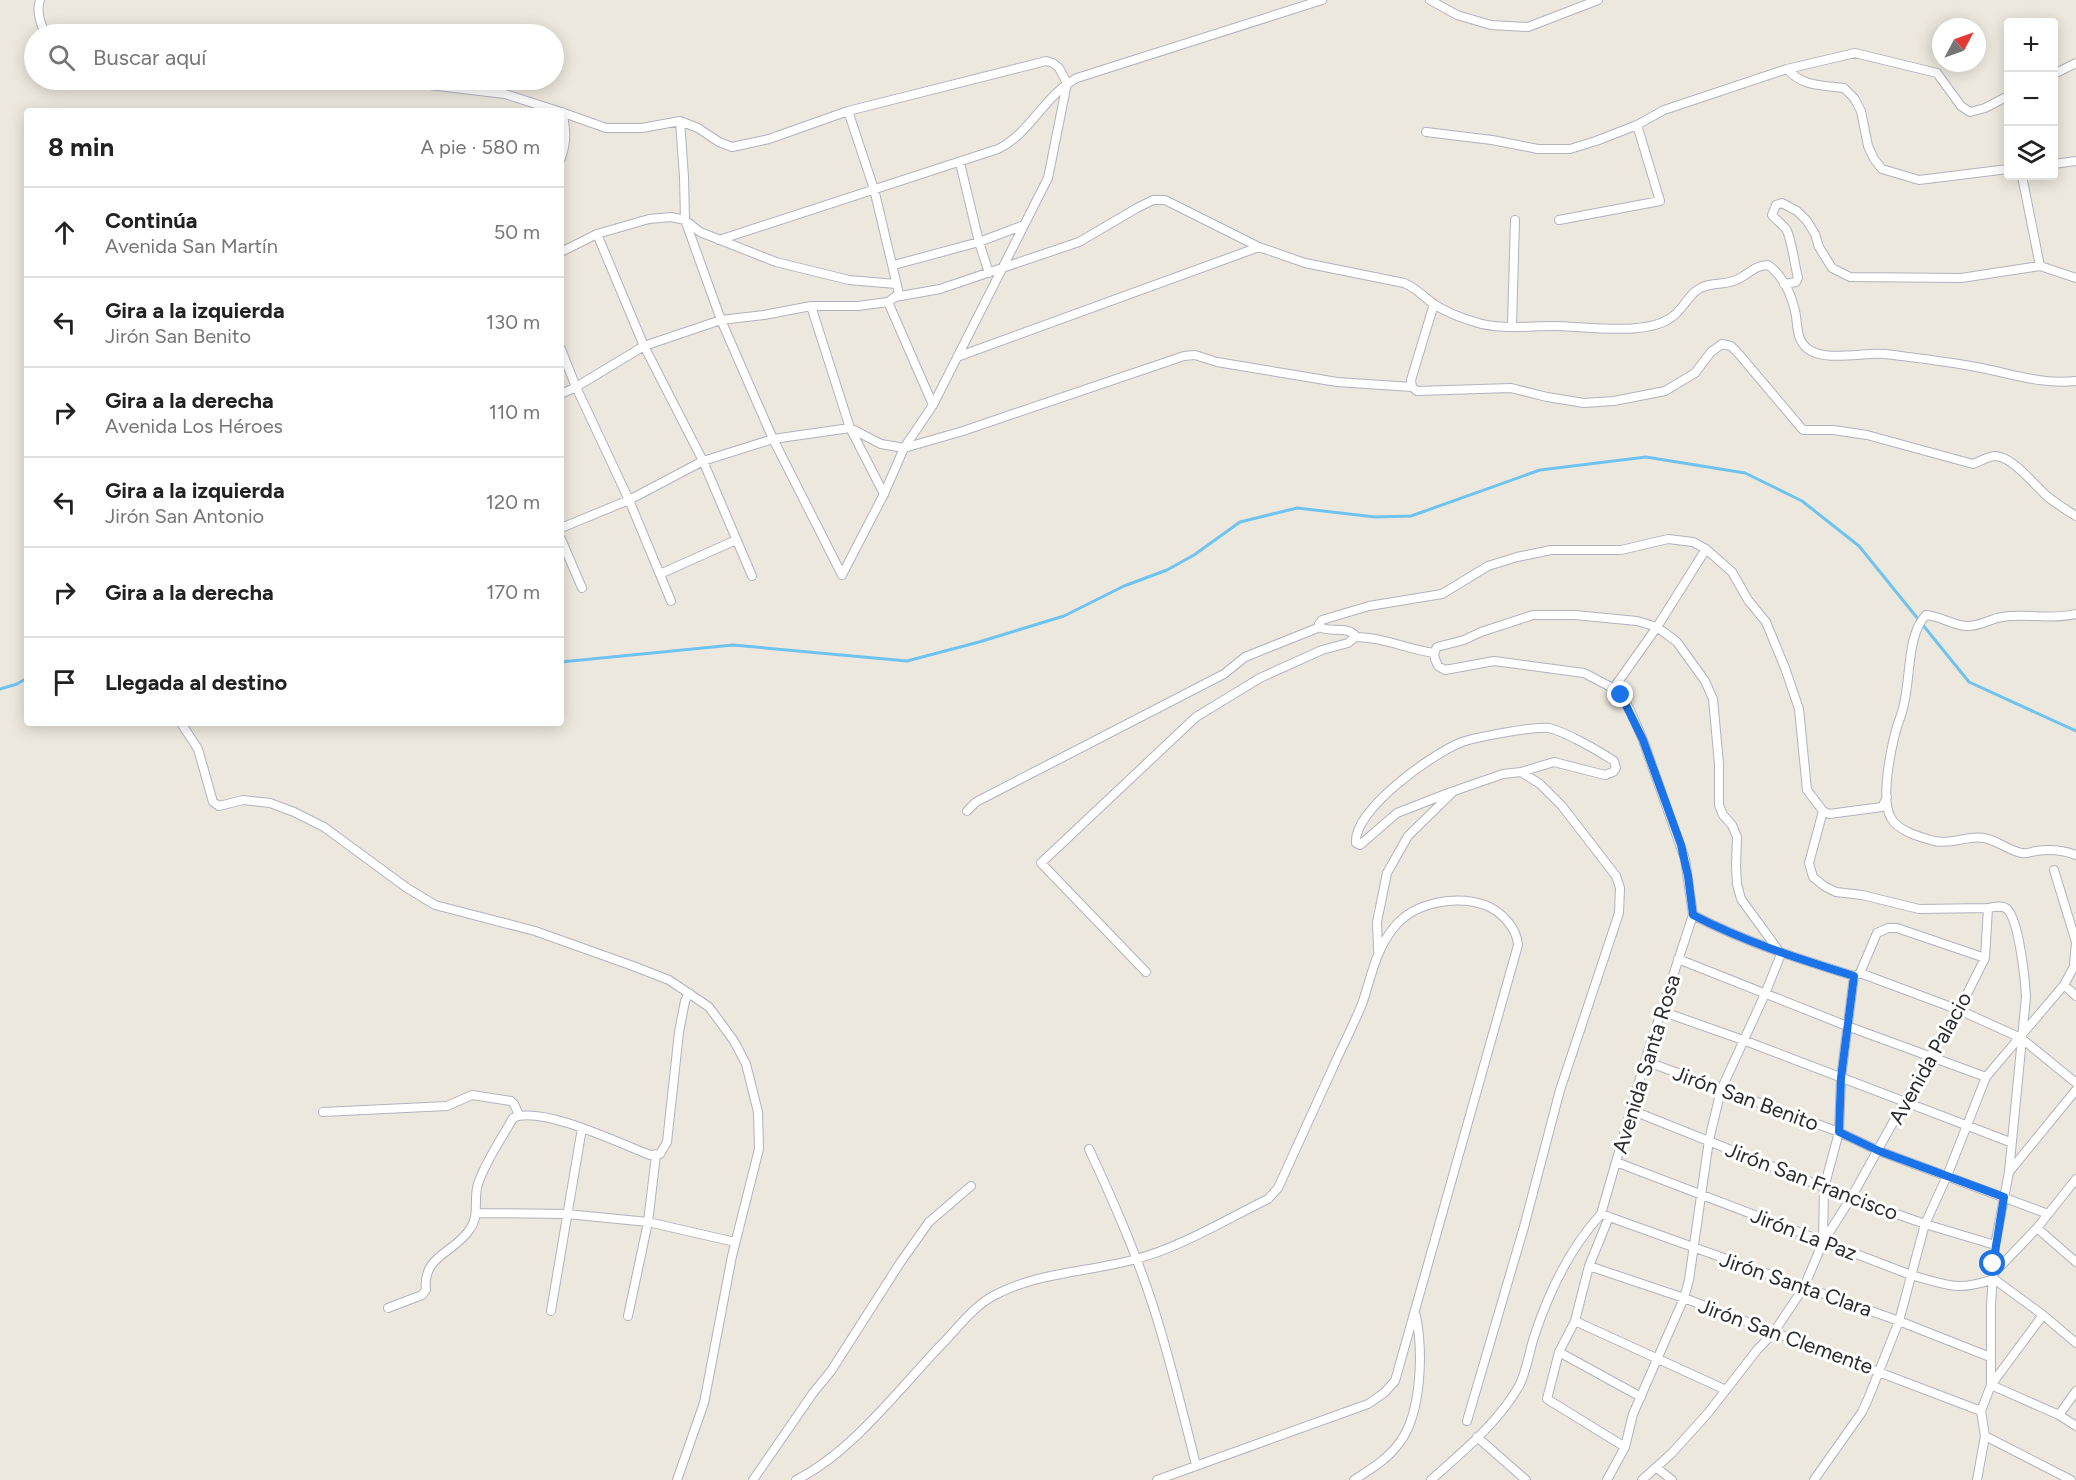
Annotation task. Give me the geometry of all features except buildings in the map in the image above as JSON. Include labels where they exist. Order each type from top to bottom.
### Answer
[{"type":"street","points":[[40,0],[39,16],[42,24]]},
{"type":"street","points":[[719,240],[960,163],[1011,143],[1046,103],[1067,83],[1077,78],[1322,0]]},
{"type":"street","points":[[1430,0],[1468,19],[1491,25],[1528,27],[1598,0]]},
{"type":"street","points":[[1426,132],[1492,140],[1538,149],[1570,148],[1596,141],[1637,125],[1664,110],[1787,69],[1855,53],[1937,72],[1961,105],[1970,112],[1985,108],[2004,98]]},
{"type":"street","points":[[564,113],[606,128],[642,128],[680,121],[732,147],[769,139],[848,111],[1046,61],[1059,68],[1067,83],[1048,178],[933,405],[904,447],[884,494],[842,575],[773,439],[720,320],[685,220],[680,121]]},
{"type":"street","points":[[2058,72],[2076,63]]},
{"type":"street","points":[[1787,69],[1796,79],[1808,84],[1844,88],[1854,98],[1861,111],[1868,146],[1874,159],[1882,168],[1919,180],[2004,169]]},
{"type":"street","points":[[471,90],[505,94],[548,108]]},
{"type":"street","points":[[848,111],[874,189],[894,265],[899,294],[892,299]]},
{"type":"street","points":[[564,124],[566,130],[564,149]]},
{"type":"street","points":[[1559,220],[1660,201],[1637,125]]},
{"type":"street","points":[[2058,163],[2076,161]]},
{"type":"street","points":[[960,163],[989,273]]},
{"type":"street","points":[[2023,180],[2040,266]]},
{"type":"street","points":[[564,392],[644,346],[720,320],[811,306],[858,306],[940,289],[1079,243],[1153,200],[1165,200],[1259,247],[1305,263],[1404,283],[1418,289],[1434,304],[1486,325],[1625,328],[1659,324],[1679,313],[1689,297],[1698,289],[1711,283],[1737,280],[1757,267],[1768,265],[1776,270],[1784,284],[1794,307],[1796,324],[1802,342],[1814,353],[1882,354],[1979,367],[2034,380],[2076,381]]},
{"type":"street","points":[[1784,284],[1796,282],[1798,278],[1791,238],[1787,230],[1772,215],[1776,205],[1782,203],[1790,205],[1807,221],[1832,268],[1850,277],[1961,278],[2040,266],[2076,278]]},
{"type":"street","points":[[564,250],[597,234],[649,219],[671,217],[685,220],[700,232],[776,262],[849,280],[896,284]]},
{"type":"street","points":[[1512,325],[1515,220]]},
{"type":"street","points":[[894,265],[979,242],[1024,225]]},
{"type":"street","points":[[597,234],[644,346],[703,461],[752,576]]},
{"type":"street","points":[[957,357],[1259,247]]},
{"type":"street","points":[[892,299],[933,405]]},
{"type":"street","points":[[1412,387],[1410,380],[1434,304]]},
{"type":"street","points":[[811,306],[850,428],[884,494]]},
{"type":"street","points":[[564,527],[628,500],[703,461],[773,439],[850,428],[881,444],[904,447],[963,431],[1184,356],[1195,355],[1217,362],[1337,382],[1412,387],[1417,391],[1511,388],[1584,403],[1614,401],[1665,391],[1695,373],[1711,352],[1722,344],[1731,346],[1738,353],[1803,430],[1833,430],[1867,435],[1973,464],[1995,456],[2004,458],[2016,465],[2028,480],[2050,498],[2076,516]]},
{"type":"street","points":[[564,357],[671,601]]},
{"type":"street","points":[[1320,627],[1322,620],[1369,606],[1442,594],[1488,567],[1528,555],[1551,550],[1621,550],[1668,539],[1693,542],[1706,549],[1731,572],[1748,600],[1766,622],[1799,709],[1807,790],[1823,811],[1829,814],[1882,807],[1887,797]]},
{"type":"street","points":[[660,574],[736,540]]},
{"type":"street","points":[[564,546],[582,588]]},
{"type":"street","points":[[1613,689],[1657,627],[1706,549]]},
{"type":"street","points":[[2076,614],[2058,618],[2001,617],[1979,626],[1966,626],[1926,615],[1918,623],[1912,647],[1906,700],[1893,740],[1887,780],[1888,812],[1891,820],[1899,827],[1935,841],[1950,842],[1984,837],[2024,854],[2065,850],[2076,855]]},
{"type":"street","points":[[1781,954],[1741,899],[1737,875],[1737,837],[1719,805],[1719,764],[1713,699],[1705,681],[1677,642],[1657,627],[1637,621],[1575,615],[1533,615],[1480,632],[1464,640],[1437,647],[1434,653],[1438,666],[1445,670],[1494,661],[1584,674],[1621,695],[1643,740],[1681,845],[1693,915],[1728,933],[1781,954],[1857,974],[1959,1010],[2021,1038],[2076,1083]]},
{"type":"street","points":[[967,811],[976,802],[1224,674],[1245,657],[1320,627],[1327,630],[1350,631],[1354,637]]},
{"type":"street","points":[[1146,972],[1041,863],[1196,717],[1260,678],[1322,650],[1348,643],[1354,637],[1371,637],[1414,650],[1434,653]]},
{"type":"street","points":[[183,726],[198,749],[213,802],[219,806],[243,800],[270,803],[294,812],[324,827],[407,888],[435,905],[535,932],[669,980],[710,1007],[734,1041],[746,1064],[758,1112],[759,1149],[735,1242],[704,1402],[677,1480]]},
{"type":"street","points":[[1534,728],[1548,728],[1603,754],[1614,761],[1616,768],[1605,775],[1554,762],[1521,772],[1503,774],[1398,813],[1360,845],[1356,843],[1357,831],[1380,799],[1421,765],[1462,742],[1534,728]]},
{"type":"street","points":[[1467,1421],[1524,1227],[1560,1090],[1619,913],[1620,888],[1616,876],[1562,806],[1540,784],[1521,772]]},
{"type":"street","points":[[1378,952],[1377,922],[1387,873],[1408,836],[1454,791]]},
{"type":"street","points":[[1823,811],[1809,863],[1813,877],[1824,886],[1836,892],[1862,895],[1919,909],[2003,907],[2008,910],[2014,924],[2026,997],[2010,1142],[2009,1172],[1995,1245],[1991,1305],[1991,1385]]},
{"type":"street","points":[[1814,1480],[1862,1412],[1899,1321],[1925,1224],[1947,1176],[1986,1077],[2064,985],[2075,963],[2076,942],[2054,870]]},
{"type":"street","points":[[796,1480],[815,1471],[849,1444],[970,1314],[994,1295],[1032,1282],[1137,1259],[1187,1239],[1268,1199],[1278,1188],[1362,1004],[1378,952],[1401,920],[1416,909],[1436,902],[1476,902],[1489,907],[1503,918],[1518,936],[1518,945],[1395,1381],[1384,1393],[1368,1404],[1157,1480]]},
{"type":"street","name":"Avenida Palacio","points":[[1642,1480],[1693,1431],[1774,1332],[1804,1287],[1823,1242],[1879,1151],[1930,1056],[1959,1010],[1985,958],[1988,908]]},
{"type":"street","name":"Avenida Santa Rosa","points":[[1625,1447],[1547,1399],[1559,1352],[1575,1321],[1605,1216],[1616,1162],[1631,1110],[1693,915]]},
{"type":"street","points":[[1823,1242],[1824,1188],[1839,1132],[1841,1078],[1847,1026],[1857,974],[1877,933],[1888,928],[1897,928],[1985,958]]},
{"type":"street","points":[[1607,1480],[1625,1447],[1633,1414],[1684,1298],[1689,1280],[1709,1140],[1721,1090],[1781,954]]},
{"type":"street","points":[[1678,959],[1847,1026],[1986,1077]]},
{"type":"street","points":[[2064,985],[2076,996]]},
{"type":"street","points":[[628,1316],[648,1222],[656,1155],[665,1148],[667,1142],[679,1032],[688,993]]},
{"type":"street","points":[[1661,1011],[2010,1142]]},
{"type":"street","name":"Jirón San Benito","points":[[1646,1061],[1839,1132],[1879,1151],[2048,1214]]},
{"type":"street","points":[[2009,1172],[2076,1090]]},
{"type":"street","points":[[323,1112],[447,1106],[478,1094],[511,1101],[519,1115]]},
{"type":"street","name":"Jirón San Francisco","points":[[1631,1110],[1824,1188],[1925,1224],[1995,1245]]},
{"type":"street","points":[[388,1308],[422,1295],[426,1290],[425,1281],[428,1268],[465,1236],[472,1227],[480,1178],[513,1118],[519,1115],[539,1116],[582,1128],[641,1152],[656,1155]]},
{"type":"street","points":[[551,1311],[582,1128]]},
{"type":"street","points":[[1089,1149],[1118,1210],[1137,1259],[1161,1331],[1196,1465]]},
{"type":"street","name":"Jirón La Paz","points":[[1616,1162],[1911,1275],[1953,1287],[1972,1286],[1994,1276]]},
{"type":"street","points":[[1994,1276],[2037,1228],[2076,1179]]},
{"type":"street","points":[[753,1480],[813,1393],[831,1371],[929,1222],[971,1186]]},
{"type":"street","points":[[476,1213],[567,1214],[648,1222],[735,1242]]},
{"type":"street","points":[[1431,1480],[1502,1412],[1520,1384],[1548,1300],[1586,1230],[1605,1216]]},
{"type":"street","name":"Jirón Santa Clara","points":[[1605,1216],[1899,1321],[1990,1357]]},
{"type":"street","points":[[2037,1228],[2076,1262]]},
{"type":"street","name":"Jirón San Clemente","points":[[1589,1266],[1684,1298],[1981,1411]]},
{"type":"street","points":[[1994,1276],[2076,1343]]},
{"type":"street","points":[[1354,1480],[1376,1467],[1390,1453],[1400,1442],[1411,1418],[1419,1367],[1419,1332],[1415,1314]]},
{"type":"street","points":[[1977,1480],[1985,1436],[1981,1411],[1991,1385],[2043,1314]]},
{"type":"street","points":[[1575,1321],[1726,1390]]},
{"type":"street","points":[[1559,1352],[1641,1397]]},
{"type":"street","points":[[1991,1385],[2059,1415],[2076,1426]]},
{"type":"street","points":[[2059,1415],[2076,1391]]},
{"type":"street","points":[[1985,1436],[2071,1480]]},
{"type":"street","points":[[1477,1437],[1526,1480]]},
{"type":"street","points":[[1657,1468],[1672,1480]]},
{"type":"waterway","points":[[564,662],[733,645],[907,661],[1064,616],[1124,586],[1167,570],[1194,555],[1240,522],[1297,508],[1375,517],[1411,516],[1540,470],[1646,457],[1745,473],[1802,501],[1859,546],[1969,682],[2076,731]]},
{"type":"waterway","points":[[0,689],[24,680]]},
{"type":"route","points":[[1621,695],[1643,740],[1681,845],[1693,915],[1728,933],[1781,954],[1854,976],[1841,1078],[1839,1132],[1879,1151],[2004,1197],[1993,1264]]}]
